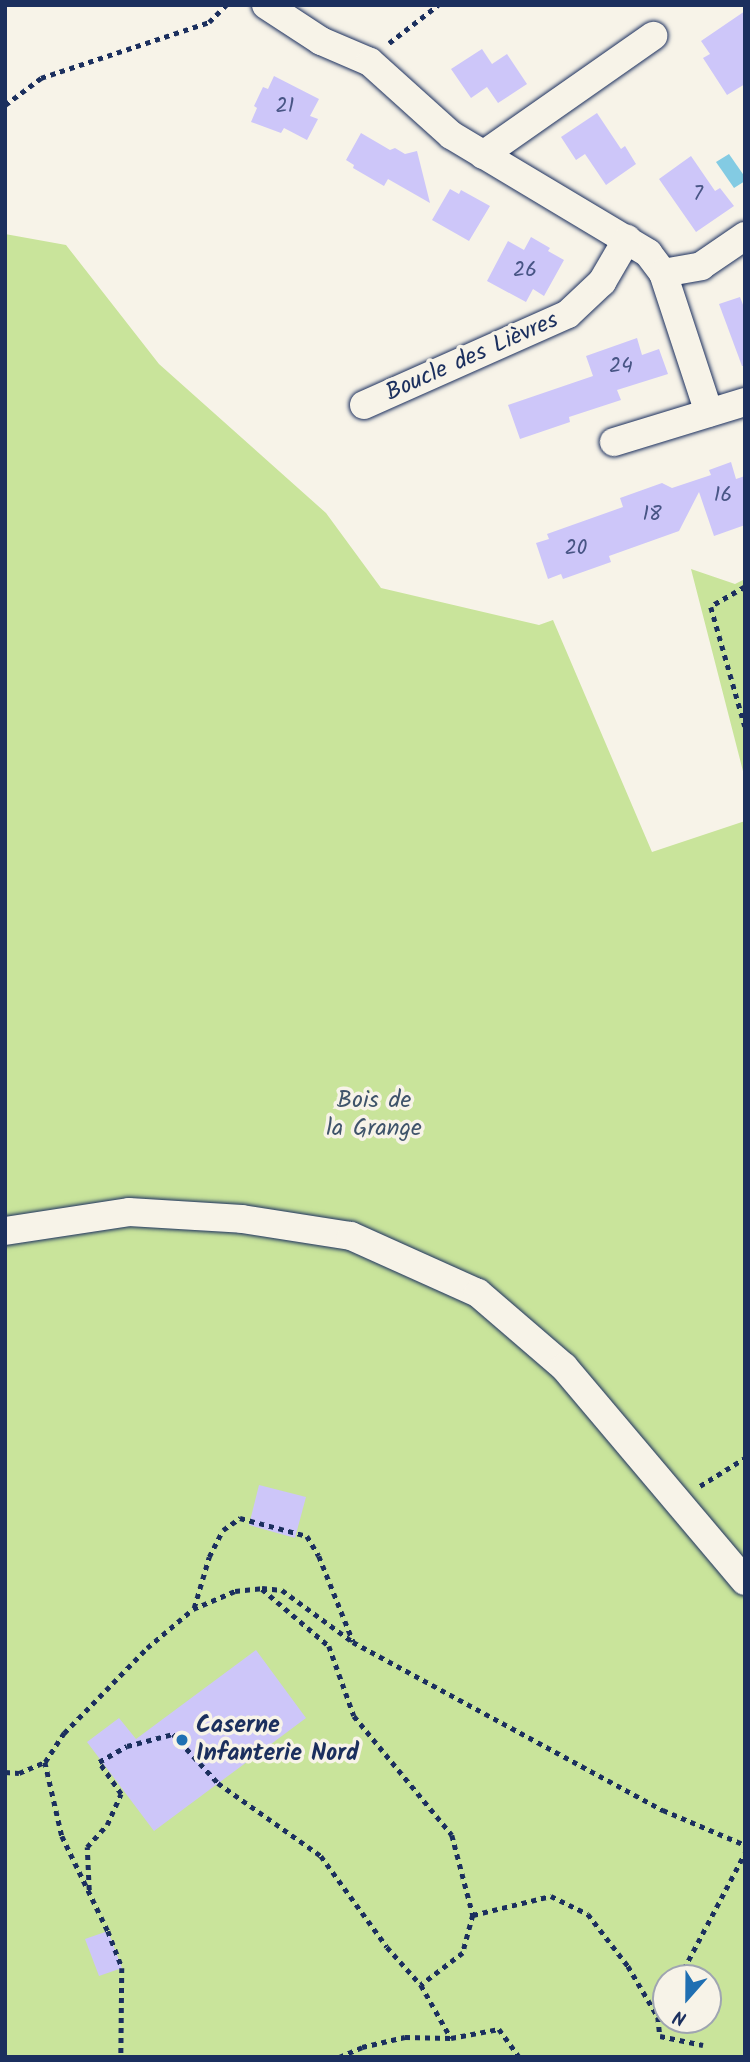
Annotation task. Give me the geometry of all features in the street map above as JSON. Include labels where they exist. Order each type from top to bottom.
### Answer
[{"type":"street","points":[[266,5],[321,41],[378,53],[451,135],[648,253],[663,273],[709,413]]},
{"type":"street","points":[[483,155],[653,36]]},
{"type":"street","points":[[663,273],[701,266],[745,236]]},
{"type":"street","name":"Boucle des Lièvres","points":[[364,405],[568,314],[602,282],[628,239]]},
{"type":"street","points":[[614,442],[745,402]]},
{"type":"street","points":[[5,1231],[129,1212],[242,1219],[351,1236],[478,1293],[564,1367],[745,1581]]},
{"type":"path","points":[[5,105],[41,78],[209,22],[226,5]]},
{"type":"path","points":[[378,53],[438,5]]},
{"type":"path","points":[[745,587],[711,607],[745,726]]},
{"type":"path","points":[[679,1500],[733,1463],[745,1458]]},
{"type":"path","points":[[193,1609],[209,1557],[223,1530],[240,1518],[307,1536],[319,1556],[353,1642]]},
{"type":"path","points":[[262,1588],[329,1646],[354,1717],[452,1835],[473,1915],[463,1953],[421,1984]]},
{"type":"path","points":[[5,1772],[19,1773],[45,1762],[64,1733],[147,1648],[193,1609],[235,1591],[262,1588],[282,1590],[353,1642],[663,1810],[745,1845]]},
{"type":"path","points":[[89,1890],[87,1847],[107,1825],[121,1794],[99,1762],[127,1746],[173,1734],[219,1783],[321,1856],[387,1947],[421,1984],[451,2038]]},
{"type":"path","points":[[45,1762],[62,1836],[89,1890],[122,1968],[121,2057]]},
{"type":"path","points":[[686,1964],[745,1853]]},
{"type":"path","points":[[473,1915],[551,1896],[588,1914],[628,1966],[652,2007]]},
{"type":"path","points":[[339,2057],[362,2047],[405,2037],[451,2038],[499,2029],[519,2057]]},
{"type":"path","points":[[660,2034],[704,2045]]},
{"type":"green space","name":"Bois de la Grange","points":[[5,234],[66,245],[159,364],[326,513],[381,588],[539,625],[553,620],[652,852],[745,821],[745,2057],[5,2057]]},
{"type":"green space","points":[[691,569],[735,584],[745,579],[745,779]]},
{"type":"water","points":[[729,154],[745,177],[745,181],[734,188],[716,162]]},
{"type":"building","points":[[745,11],[745,84],[727,95],[703,58],[710,54],[701,41]]},
{"type":"building","points":[[482,49],[492,64],[507,54],[527,84],[498,103],[487,87],[471,98],[451,69]]},
{"type":"building","points":[[274,76],[319,99],[310,116],[318,119],[307,140],[284,128],[281,133],[251,122],[257,108],[254,106],[263,87],[268,89]]},
{"type":"building","points":[[597,113],[621,149],[625,146],[636,164],[606,185],[585,154],[576,160],[561,137]]},
{"type":"building","points":[[361,133],[390,150],[395,148],[405,154],[417,151],[430,203],[388,179],[384,186],[353,168],[354,165],[346,160]]},
{"type":"building","points":[[691,156],[715,191],[720,188],[734,206],[696,232],[659,179]]},
{"type":"building","points":[[450,189],[459,194],[461,190],[490,206],[469,241],[432,220]]},
{"type":"building","points":[[531,237],[564,260],[544,296],[533,289],[526,302],[487,281],[508,241],[524,250]]},
{"type":"building","points":[[740,297],[745,310],[745,366],[742,366],[719,304]]},
{"type":"building","points":[[637,338],[642,355],[659,349],[668,374],[617,390],[621,400],[569,417],[570,422],[520,439],[508,405],[593,376],[586,356]]},
{"type":"building","points":[[731,462],[736,479],[745,476],[745,525],[714,536],[699,492],[679,531],[609,556],[611,562],[563,579],[561,574],[548,579],[536,543],[549,539],[547,534],[623,507],[620,498],[662,483],[672,488],[711,475],[709,470]]},
{"type":"building","points":[[259,1485],[306,1497],[295,1538],[249,1525]]},
{"type":"building","name":"Caserne Infanterie Nord","points":[[256,1650],[306,1718],[154,1831],[87,1742],[119,1718],[136,1739]]},
{"type":"building","points":[[108,1931],[122,1968],[99,1976],[85,1939]]},
{"type":"place","name":"Caserne Infanterie Nord","points":[[182,1740]]}]
